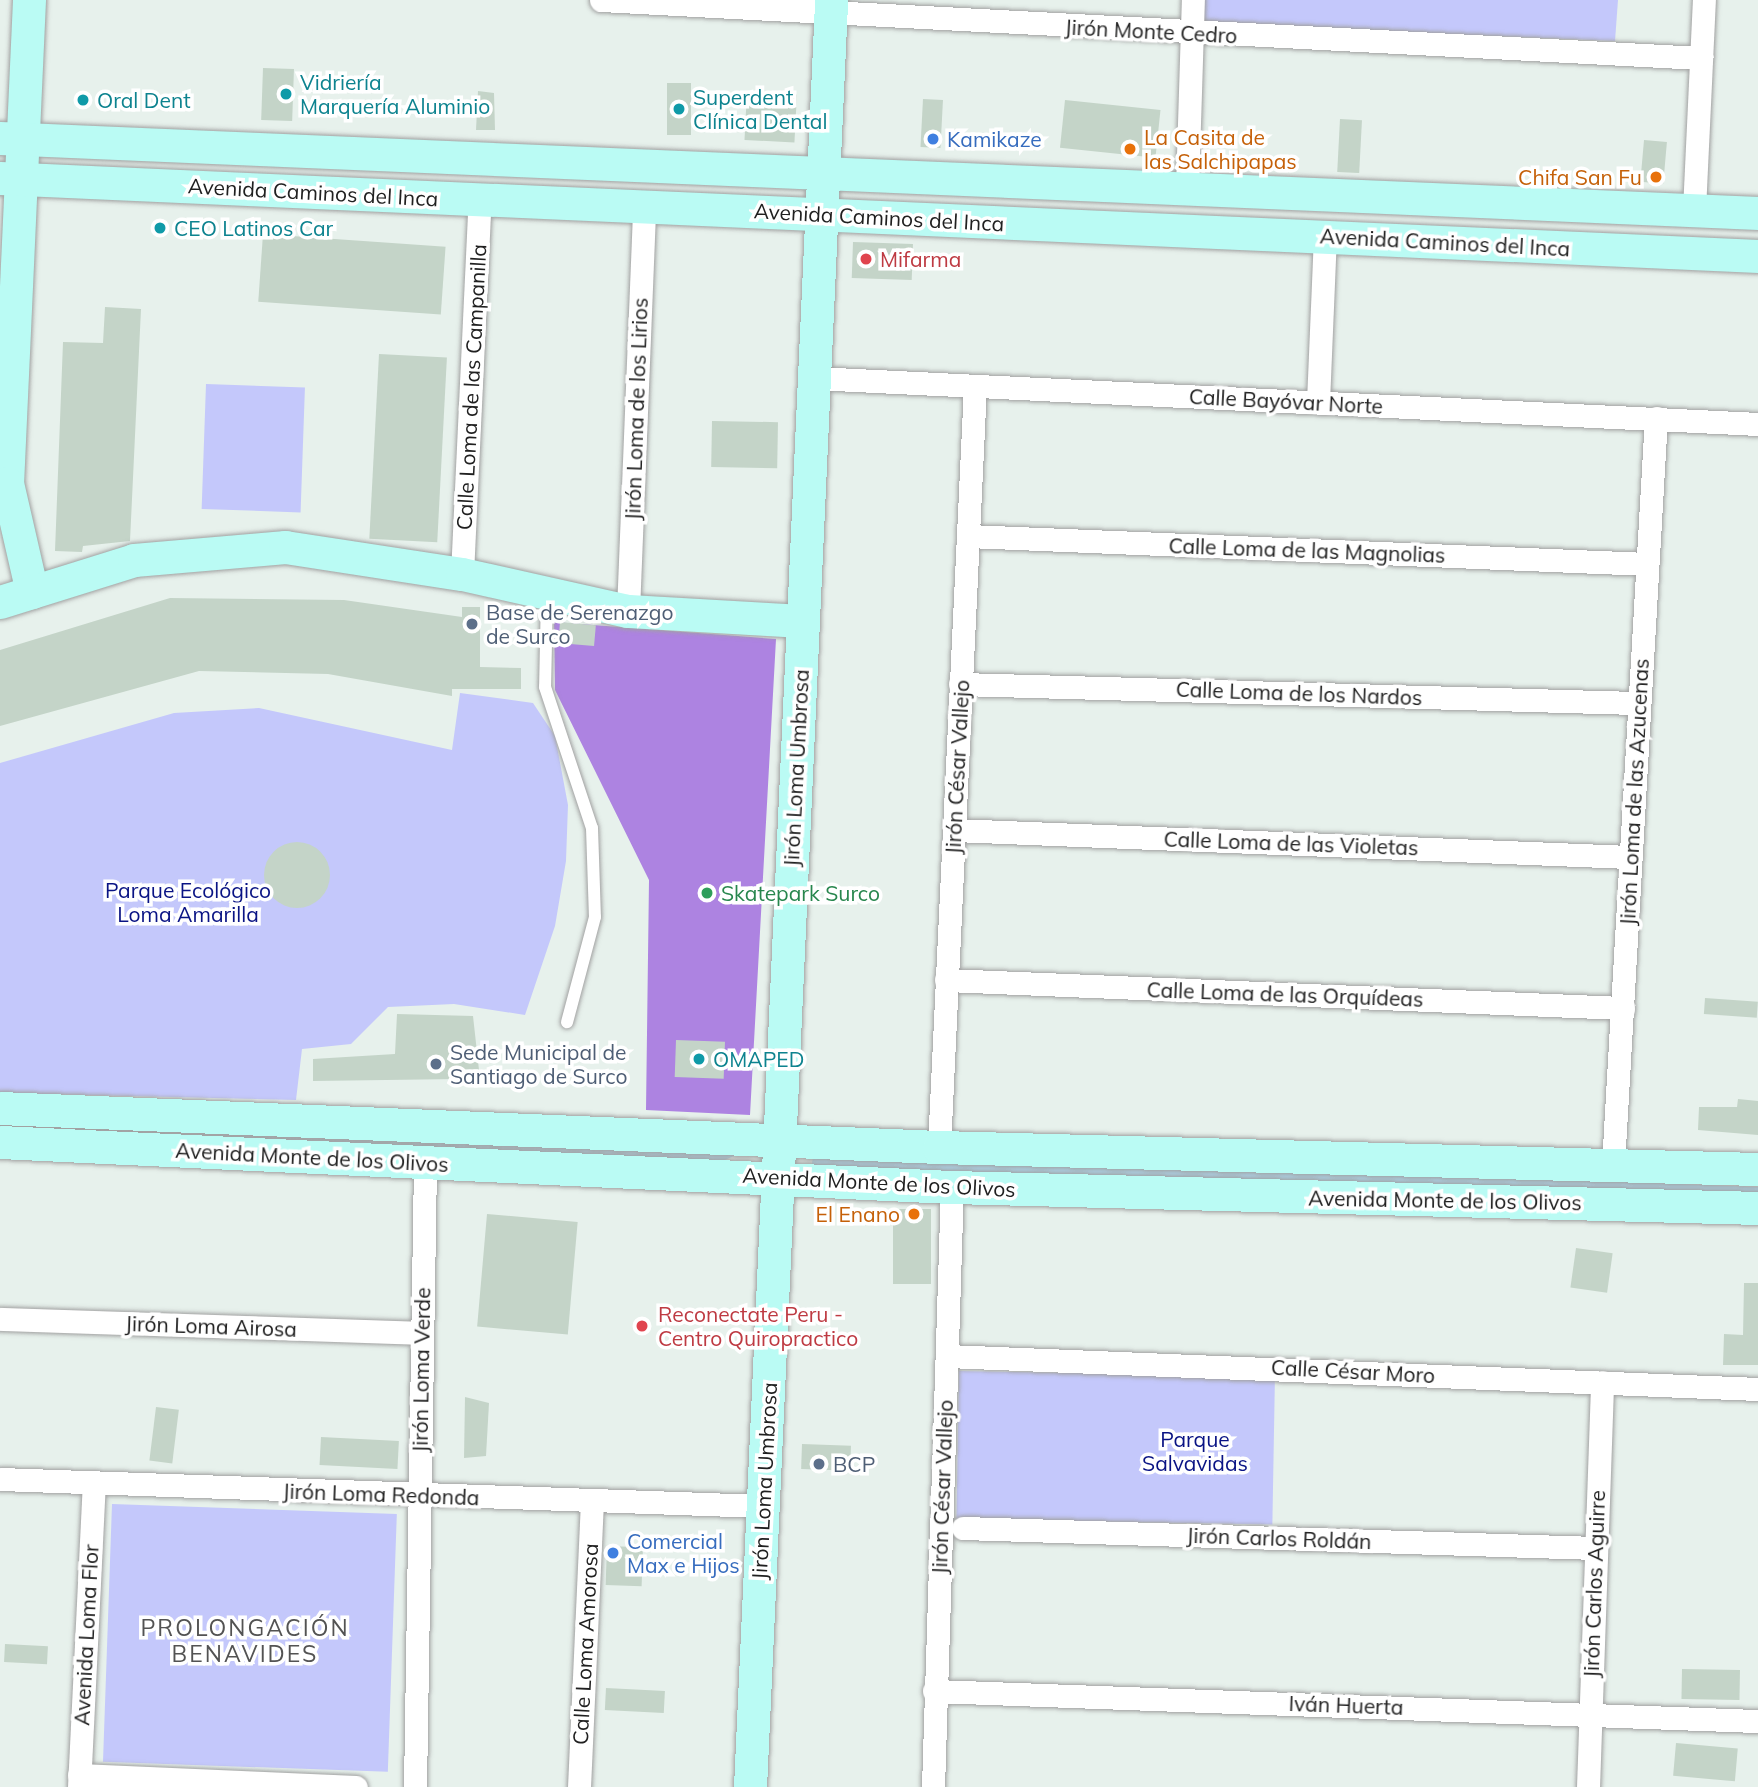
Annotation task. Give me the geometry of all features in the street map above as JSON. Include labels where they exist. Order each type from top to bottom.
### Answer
[{"type":"street","points":[[29,0],[11,138],[7,484],[32,592]]},
{"type":"street","name":"Jirón Monte Cedro","points":[[601,0],[831,6],[1191,34],[1701,58]]},
{"type":"street","points":[[1187,187],[1193,0]]},
{"type":"street","points":[[1694,210],[1704,0]]},
{"type":"street","name":"Jirón Loma Umbrosa","points":[[750,1787],[831,6]]},
{"type":"street","name":"Avenida Caminos del Inca","points":[[11,138],[1758,213]]},
{"type":"street","name":"Avenida Caminos del Inca","points":[[10,179],[1758,256]]},
{"type":"street","name":"Calle Loma de las Campanilla","points":[[462,574],[480,199]]},
{"type":"street","name":"Jirón Loma de los Lirios","points":[[628,611],[644,206]]},
{"type":"street","points":[[1318,402],[1325,236]]},
{"type":"street","name":"Calle Bayóvar Norte","points":[[814,378],[1758,424]]},
{"type":"street","name":"Jirón César Vallejo","points":[[939,1147],[975,387]]},
{"type":"street","name":"Jirón Loma de las Azucenas","points":[[1613,1165],[1656,418]]},
{"type":"street","name":"Calle Loma de las Magnolias","points":[[968,536],[1647,564]]},
{"type":"street","points":[[0,602],[134,560],[238,549],[310,550],[462,574],[628,611],[803,621]]},
{"type":"street","name":"Calle Loma de los Nardos","points":[[960,684],[1638,703]]},
{"type":"street","name":"Calle Loma de las Violetas","points":[[954,830],[1629,857]]},
{"type":"street","name":"Calle Loma de las Orquídeas","points":[[946,980],[1623,1008]]},
{"type":"street","name":"Avenida Monte de los Olivos","points":[[0,1108],[780,1138],[939,1147],[1758,1170]]},
{"type":"street","name":"Avenida Monte de los Olivos","points":[[0,1142],[952,1187],[1758,1208]]},
{"type":"street","name":"Jirón Loma Verde","points":[[415,1787],[425,1163]]},
{"type":"street","name":"Jirón César Vallejo","points":[[933,1787],[952,1187]]},
{"type":"street","name":"Jirón Loma Airosa","points":[[0,1319],[421,1332]]},
{"type":"street","name":"Calle César Moro","points":[[947,1356],[1758,1389]]},
{"type":"street","name":"Jirón Carlos Aguirre","points":[[1588,1787],[1602,1382]]},
{"type":"street","name":"Jirón Loma Redonda","points":[[0,1479],[418,1496],[763,1506]]},
{"type":"street","name":"Avenida Loma Flor","points":[[79,1781],[94,1483]]},
{"type":"street","name":"Calle Loma Amorosa","points":[[579,1787],[592,1501]]},
{"type":"street","name":"Jirón Carlos Roldán","points":[[963,1528],[1596,1548]]},
{"type":"street","name":"Iván Huerta","points":[[934,1691],[1758,1721]]},
{"type":"street","points":[[79,1781],[356,1787]]},
{"type":"lane","points":[[547,595],[545,687],[592,828],[594,916],[567,1021]]},
{"type":"shaded area","points":[[554,622],[776,639],[750,1115],[646,1110],[649,880],[555,690]]},
{"type":"shaded area","points":[[0,1119],[733,1149],[734,1156],[715,1164],[0,1131]]},
{"type":"shaded area","points":[[814,1151],[1758,1187],[1758,1200],[811,1169]]},
{"type":"green space","points":[[1203,0],[1618,0],[1615,41],[1202,24]]},
{"type":"green space","points":[[206,384],[305,387],[301,512],[202,509]]},
{"type":"green space","name":"Parque Ecológico Loma Amarilla","points":[[460,693],[533,703],[555,736],[568,805],[566,861],[555,926],[525,1015],[454,1004],[388,1007],[351,1044],[302,1049],[296,1100],[0,1093],[0,763],[174,713],[259,708],[452,750]]},
{"type":"green space","name":"Parque Salvavidas","points":[[959,1371],[1275,1377],[1272,1524],[956,1519]]},
{"type":"green space","points":[[112,1504],[397,1514],[388,1772],[103,1762]]},
{"type":"building","points":[[263,68],[294,69],[292,121],[261,120]]},
{"type":"building","name":"Superdent Clínica Dental","points":[[667,83],[691,83],[691,135],[667,135]]},
{"type":"building","points":[[478,91],[494,93],[495,130],[476,130]]},
{"type":"building","points":[[747,92],[797,95],[794,143],[744,140]]},
{"type":"building","points":[[923,99],[943,100],[940,148],[920,147]]},
{"type":"building","points":[[1065,100],[1160,110],[1155,158],[1060,148]]},
{"type":"building","points":[[1340,119],[1362,120],[1359,173],[1337,172]]},
{"type":"building","points":[[1644,140],[1667,142],[1663,184],[1640,182]]},
{"type":"building","points":[[263,234],[446,247],[441,315],[258,302]]},
{"type":"building","points":[[853,242],[913,244],[912,280],[852,278]]},
{"type":"building","points":[[105,307],[141,309],[130,541],[83,546],[82,552],[55,551],[63,342],[103,343]]},
{"type":"building","points":[[379,354],[447,358],[437,542],[369,539]]},
{"type":"building","points":[[712,421],[778,422],[777,468],[711,467]]},
{"type":"building","points":[[170,598],[344,600],[462,617],[462,607],[480,607],[480,667],[521,668],[521,689],[452,689],[452,696],[328,674],[199,671],[0,726],[0,650]]},
{"type":"building","points":[[560,622],[596,625],[594,646],[558,643]]},
{"type":"building","points":[[297,842],[310,845],[320,852],[327,862],[330,875],[327,888],[320,898],[310,905],[297,908],[284,905],[274,898],[267,888],[264,875],[267,862],[274,852],[284,845]]},
{"type":"building","points":[[1705,998],[1758,1002],[1757,1018],[1704,1014]]},
{"type":"building","points":[[397,1014],[473,1016],[479,1070],[460,1069],[459,1079],[313,1081],[313,1059],[395,1054]]},
{"type":"building","name":"OMAPED","points":[[676,1040],[725,1042],[724,1079],[675,1077]]},
{"type":"building","points":[[1738,1099],[1758,1101],[1758,1135],[1698,1130],[1699,1107],[1737,1107]]},
{"type":"building","points":[[893,1209],[931,1209],[931,1284],[893,1284]]},
{"type":"building","points":[[487,1214],[578,1222],[568,1335],[477,1327]]},
{"type":"building","points":[[1576,1248],[1613,1253],[1607,1293],[1570,1288]]},
{"type":"building","points":[[1744,1283],[1758,1283],[1758,1365],[1723,1365],[1724,1334],[1743,1335]]},
{"type":"building","points":[[465,1397],[489,1403],[486,1456],[464,1458]]},
{"type":"building","points":[[156,1407],[179,1410],[172,1463],[149,1461]]},
{"type":"building","points":[[321,1437],[399,1441],[397,1469],[320,1465]]},
{"type":"building","points":[[802,1444],[851,1446],[850,1471],[801,1469]]},
{"type":"building","points":[[607,1546],[643,1547],[642,1586],[606,1585]]},
{"type":"building","points":[[5,1644],[48,1646],[47,1664],[4,1662]]},
{"type":"building","points":[[1682,1669],[1740,1670],[1739,1700],[1681,1699]]},
{"type":"building","points":[[606,1688],[665,1691],[664,1713],[605,1710]]},
{"type":"building","points":[[1676,1743],[1738,1748],[1735,1781],[1673,1776]]},
{"type":"place","name":"Vidriería Marquería Aluminio","points":[[286,94]]},
{"type":"place","name":"Oral Dent","points":[[83,100]]},
{"type":"place","name":"Superdent Clínica Dental","points":[[679,109]]},
{"type":"place","name":"Kamikaze","points":[[933,139]]},
{"type":"place","name":"La Casita de las Salchipapas","points":[[1130,149]]},
{"type":"place","name":"Chifa San Fu","points":[[1656,177]]},
{"type":"place","name":"CEO Latinos Car","points":[[160,228]]},
{"type":"place","name":"Mifarma","points":[[866,259]]},
{"type":"place","name":"Base de Serenazgo de Surco","points":[[472,624]]},
{"type":"place","name":"Skatepark Surco","points":[[707,893]]},
{"type":"place","name":"OMAPED","points":[[699,1059]]},
{"type":"place","name":"Sede Municipal de Santiago de Surco","points":[[436,1064]]},
{"type":"place","name":"El Enano","points":[[914,1214]]},
{"type":"place","name":"Reconectate Peru - Centro Quiropractico","points":[[642,1326]]},
{"type":"place","name":"BCP","points":[[819,1464]]},
{"type":"place","name":"Comercial Max e Hijos","points":[[613,1553]]},
{"type":"district","name":"PROLONGACIÓN BENAVIDES","points":[[245,1641]]}]
